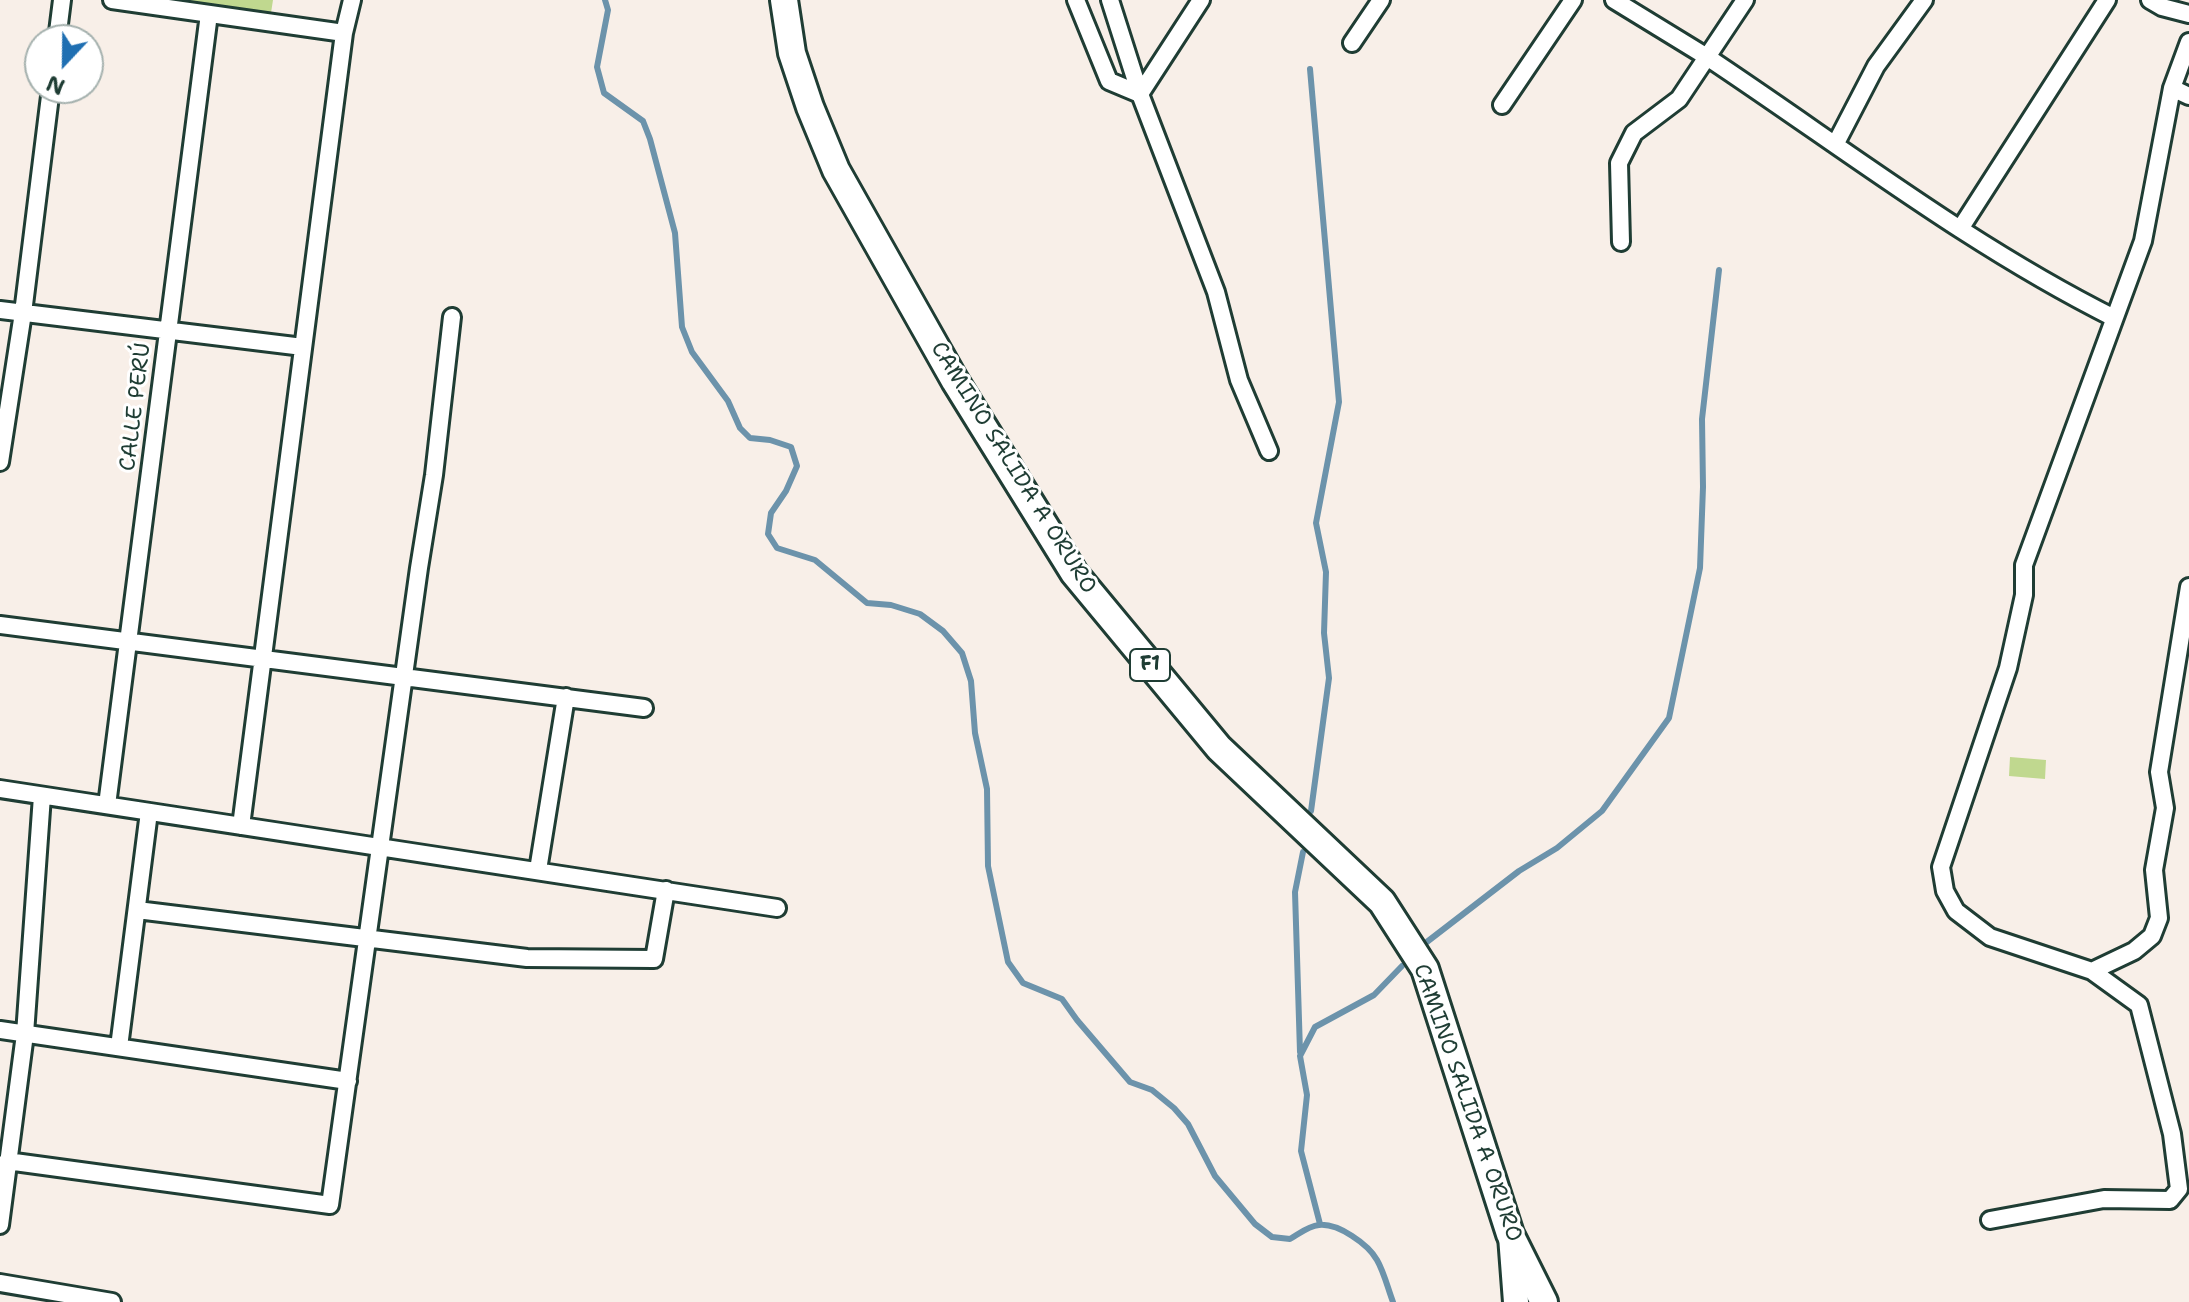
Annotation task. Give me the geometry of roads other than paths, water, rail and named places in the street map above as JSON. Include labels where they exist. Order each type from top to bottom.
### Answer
[{"type":"highway","name":"CAMINO SALIDA A ORURO","points":[[784,0],[792,53],[836,170],[955,381],[1074,573],[1219,748],[1382,902],[1425,969],[1510,1234],[1544,1302]]},
{"type":"main road","points":[[1510,1234],[1516,1302]]},
{"type":"street","points":[[59,24],[62,0]]},
{"type":"street","points":[[112,0],[344,33]]},
{"type":"street","points":[[241,826],[344,33],[352,0]]},
{"type":"street","points":[[1076,0],[1109,81],[1140,94]]},
{"type":"street","points":[[1110,0],[1140,94],[1216,292],[1239,380],[1269,451]]},
{"type":"street","points":[[1140,94],[1201,0]]},
{"type":"street","points":[[1352,43],[1381,0]]},
{"type":"street","points":[[1502,105],[1573,0]]},
{"type":"street","points":[[1614,0],[1707,57],[1960,229],[2078,300],[2114,318]]},
{"type":"street","points":[[1621,242],[1619,163],[1634,133],[1679,99],[1745,0]]},
{"type":"street","points":[[1836,143],[1876,66],[1924,0]]},
{"type":"street","points":[[1960,229],[2107,0]]},
{"type":"street","points":[[2150,0],[2162,7],[2189,14]]},
{"type":"street","name":"CALLE PERÚ","points":[[107,805],[209,14]]},
{"type":"street","points":[[1990,1220],[2104,1199],[2170,1200],[2179,1189],[2172,1134],[2139,1005],[2092,971],[1990,937],[1956,911],[1945,891],[1941,867],[2008,668],[2024,595],[2024,565],[2143,241],[2172,88],[2189,42]]},
{"type":"street","points":[[2172,88],[2189,96]]},
{"type":"street","points":[[0,462],[23,313],[49,104]]},
{"type":"street","points":[[0,310],[303,347]]},
{"type":"street","points":[[7,1161],[330,1205],[434,475],[452,317]]},
{"type":"street","points":[[2092,971],[2134,951],[2152,936],[2159,918],[2154,870],[2165,808],[2159,772],[2189,587]]},
{"type":"street","points":[[0,625],[644,708]]},
{"type":"street","points":[[538,870],[566,697]]},
{"type":"street","points":[[0,789],[777,908]]},
{"type":"street","points":[[0,1225],[25,1034],[42,796]]},
{"type":"street","points":[[119,1047],[149,812]]},
{"type":"street","points":[[137,910],[527,958],[654,959],[666,890]]},
{"type":"street","points":[[0,1030],[348,1081]]},
{"type":"street","points":[[0,1283],[112,1302]]},
{"type":"waterway","points":[[605,0],[608,10],[597,67],[604,93],[643,121],[650,139],[675,233],[682,327],[692,352],[728,401],[740,428],[750,438],[791,447],[797,466],[786,491],[771,513],[768,534],[777,548],[815,560],[867,603],[891,605],[920,614],[943,631],[962,653],[971,681],[975,733],[987,789],[988,866],[1008,962],[1023,983],[1062,999],[1130,1082],[1152,1090],[1174,1108],[1188,1124],[1215,1176],[1255,1224],[1272,1237],[1290,1239],[1319,1225],[1343,1231],[1360,1241],[1373,1254],[1393,1302]]},
{"type":"waterway","points":[[1310,69],[1339,402],[1316,523],[1326,572],[1324,633],[1329,678],[1311,811]]},
{"type":"waterway","points":[[1419,948],[1519,871],[1557,848],[1602,811],[1669,718],[1700,568],[1702,419],[1719,270]]},
{"type":"waterway","points":[[1300,1052],[1295,892],[1303,852]]},
{"type":"waterway","points":[[1320,1224],[1301,1151],[1307,1095],[1300,1056],[1315,1027],[1374,995],[1402,966]]}]
